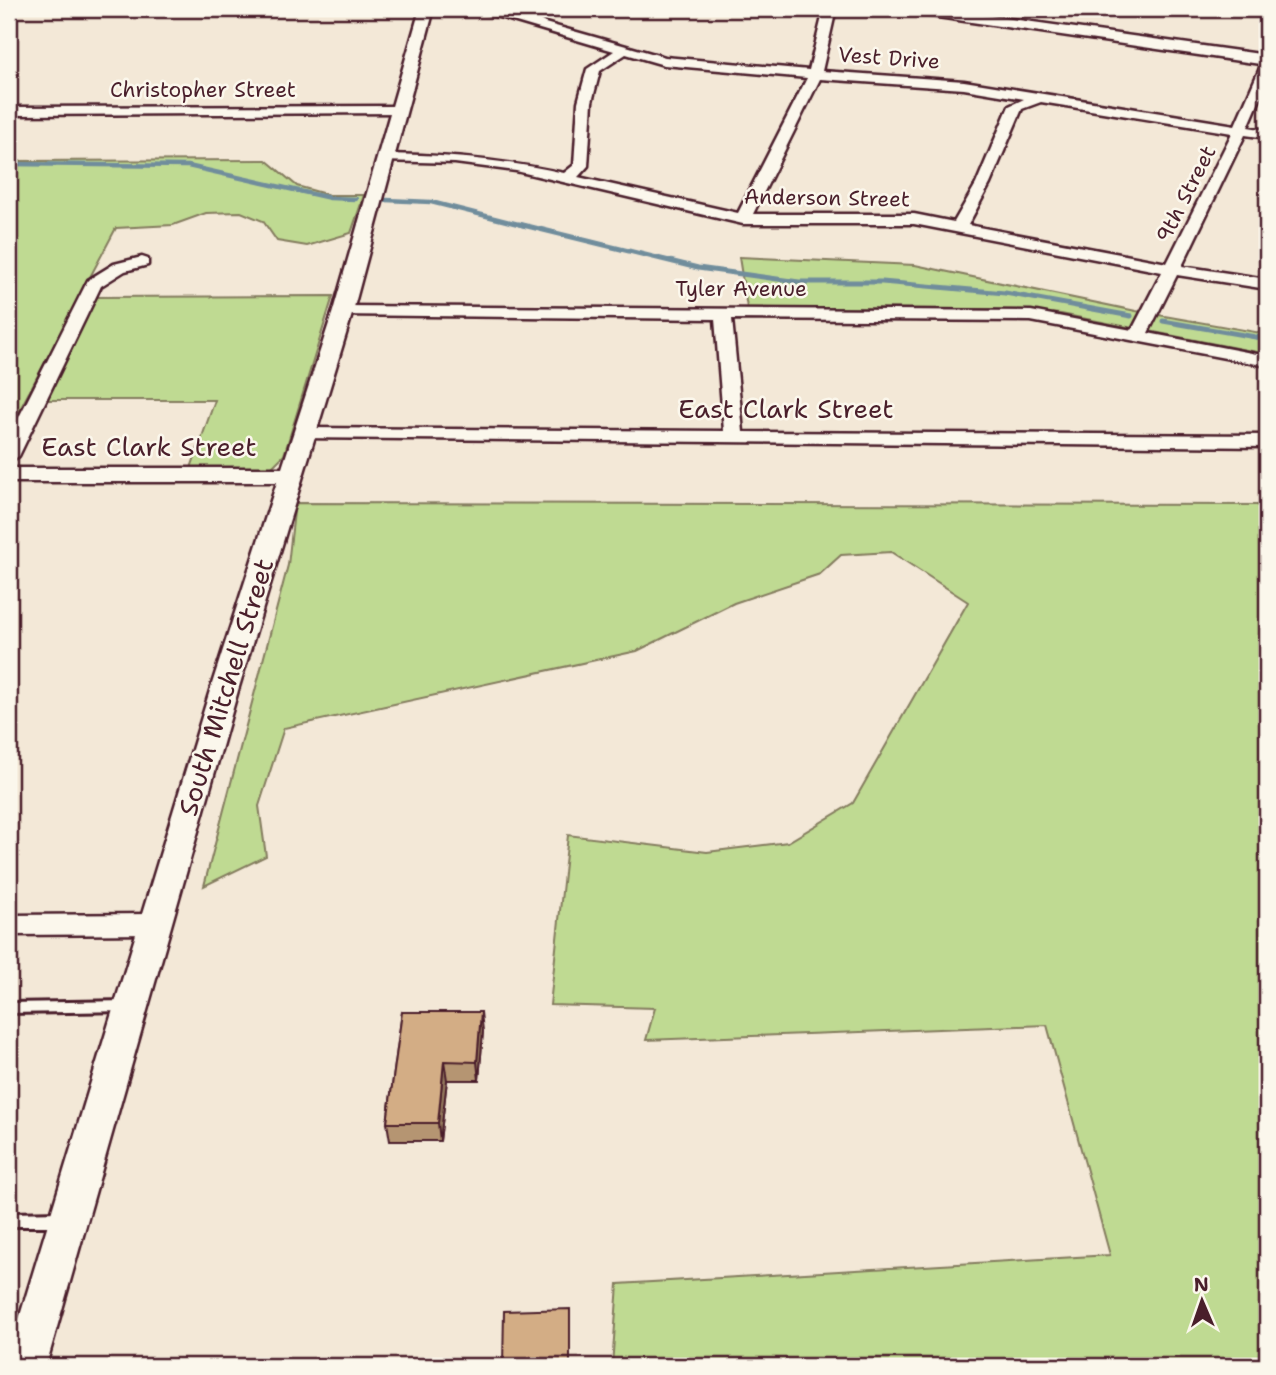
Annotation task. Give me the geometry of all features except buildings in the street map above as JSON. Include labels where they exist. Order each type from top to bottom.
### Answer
[{"type":"street","name":"South Mitchell Street","points":[[25,1366],[290,475],[343,311],[427,9]]},
{"type":"street","name":"Vest Drive","points":[[478,9],[520,13],[622,51],[688,64],[1001,90],[1267,134]]},
{"type":"street","points":[[743,219],[800,110],[814,74],[831,9]]},
{"type":"street","points":[[911,9],[1267,60]]},
{"type":"street","points":[[1254,9],[1267,12]]},
{"type":"street","points":[[566,179],[580,166],[585,103],[594,69],[622,51]]},
{"type":"street","name":"9th Street","points":[[1138,336],[1241,130],[1267,68]]},
{"type":"street","points":[[1001,90],[1016,106]]},
{"type":"street","points":[[960,226],[983,184],[1016,106],[1044,96]]},
{"type":"street","name":"Christopher Street","points":[[9,111],[398,110]]},
{"type":"street","name":"Anderson Street","points":[[387,158],[479,162],[743,219],[892,217],[960,226],[1171,269],[1267,284]]},
{"type":"street","points":[[9,456],[94,284],[120,267],[142,262]]},
{"type":"street","name":"Tyler Avenue","points":[[343,311],[1031,316],[1138,336]]},
{"type":"street","points":[[723,312],[734,437]]},
{"type":"street","points":[[1138,336],[1267,361]]},
{"type":"street","name":"East Clark Street","points":[[305,435],[1267,441]]},
{"type":"street","name":"East Clark Street","points":[[9,475],[290,475]]},
{"type":"street","points":[[9,925],[156,924]]},
{"type":"lane","points":[[9,1008],[132,1006]]},
{"type":"lane","points":[[9,1220],[69,1219]]},
{"type":"green space","points":[[266,160],[297,186],[329,195],[364,195],[351,233],[307,246],[277,241],[263,221],[241,212],[206,213],[173,225],[116,228],[9,430],[9,161]]},
{"type":"green space","points":[[739,257],[915,265],[1136,311],[1267,334],[1267,354],[1061,314],[991,309],[747,308]]},
{"type":"green space","points":[[333,296],[284,455],[271,468],[190,471],[215,400],[47,400],[41,397],[92,297]]},
{"type":"green space","points":[[295,503],[1267,505],[1267,1366],[612,1366],[618,1284],[1110,1255],[1047,1025],[646,1040],[655,1008],[550,1005],[568,835],[707,852],[788,842],[853,803],[968,602],[891,552],[841,555],[820,574],[734,603],[637,651],[284,728],[259,806],[266,856],[204,886],[288,565]]},
{"type":"waterway","points":[[9,164],[188,166],[330,198],[356,199]]},
{"type":"waterway","points":[[386,200],[431,202],[526,226]]},
{"type":"waterway","points":[[519,224],[698,268],[799,282],[882,282],[1005,293],[1131,316]]},
{"type":"waterway","points":[[1163,321],[1267,339]]}]
